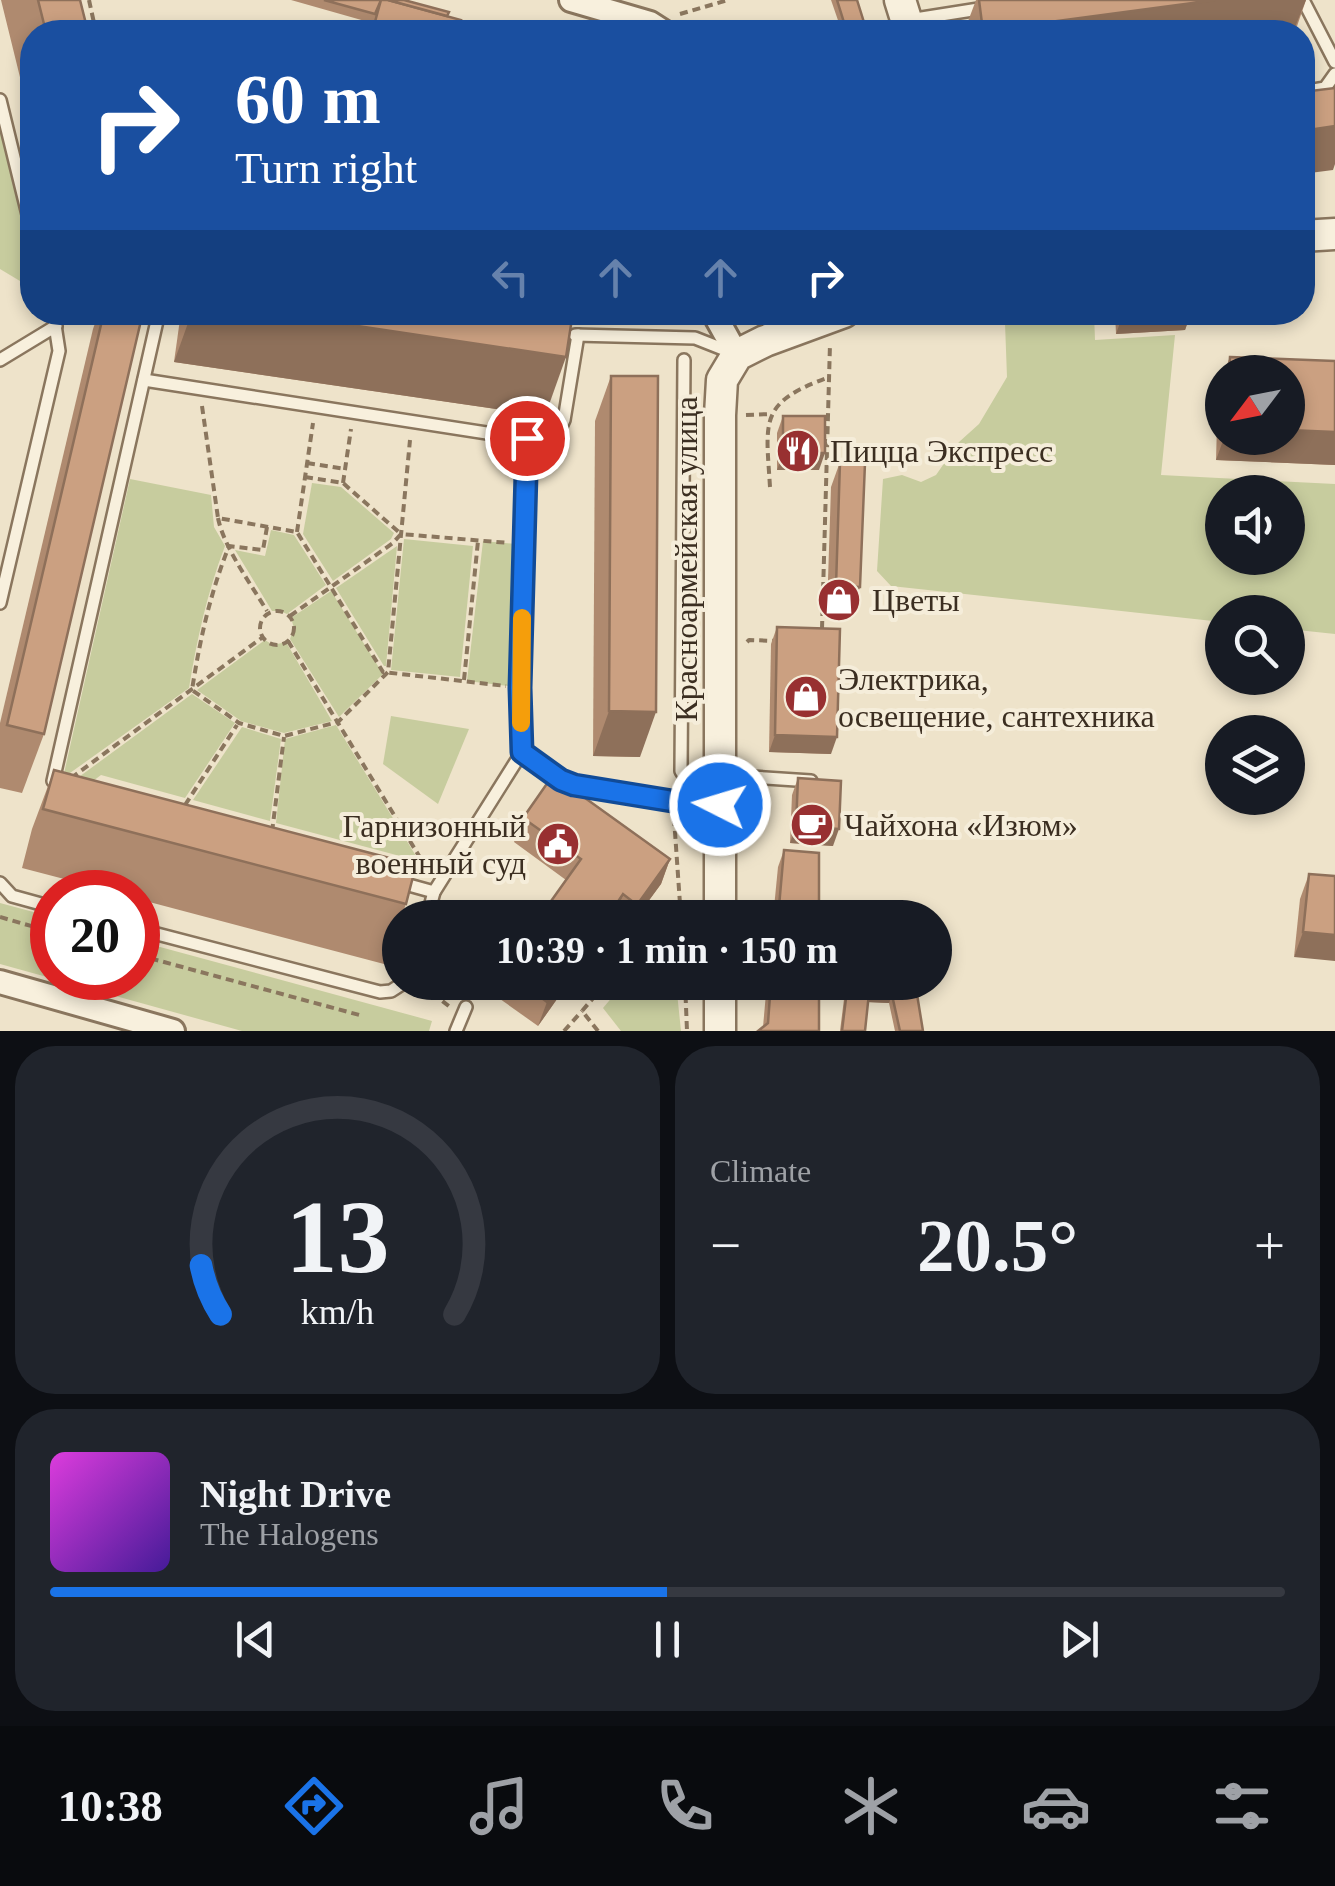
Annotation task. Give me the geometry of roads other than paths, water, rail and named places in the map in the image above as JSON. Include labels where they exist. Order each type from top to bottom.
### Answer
[{"type":"street","points":[[571,0],[632,20]]},
{"type":"street","points":[[724,325],[751,348],[837,326]]},
{"type":"street","name":"Красноармейская улица","points":[[719,900],[714,794],[720,414],[722,380],[751,348]]},
{"type":"street","points":[[0,982],[173,1031]]},
{"type":"street","points":[[720,1000],[720,1031]]},
{"type":"lane","points":[[945,0],[947,14]]},
{"type":"lane","points":[[906,18],[1002,6]]},
{"type":"lane","points":[[1315,23],[1335,62]]},
{"type":"lane","points":[[1315,90],[1325,88],[1335,74]]},
{"type":"lane","points":[[0,100],[20,182]]},
{"type":"lane","points":[[0,360],[45,325]]},
{"type":"lane","points":[[0,604],[60,351],[57,325]]},
{"type":"lane","points":[[59,792],[54,776],[156,325]]},
{"type":"lane","points":[[559,332],[696,338],[751,348]]},
{"type":"lane","points":[[144,380],[545,442],[558,433],[564,420],[578,335]]},
{"type":"lane","points":[[684,360],[680,771],[714,794]]},
{"type":"lane","points":[[432,900],[522,752],[520,688],[527,438]]},
{"type":"lane","points":[[522,752],[574,785],[714,794],[817,782]]},
{"type":"lane","points":[[380,877],[434,892]]},
{"type":"lane","points":[[0,882],[12,896],[30,901]]},
{"type":"lane","points":[[160,935],[382,992]]},
{"type":"lane","points":[[456,1031],[464,1012]]},
{"type":"place","name":"Пицца Экспресс","points":[[798,451]]},
{"type":"place","name":"Цветы","points":[[839,600]]},
{"type":"place","name":"Электрика, освещение, сантехника","points":[[806,697]]},
{"type":"place","name":"Чайхона «Изюм»","points":[[812,825]]},
{"type":"place","name":"Гарнизонный военный суд","points":[[558,844]]}]
